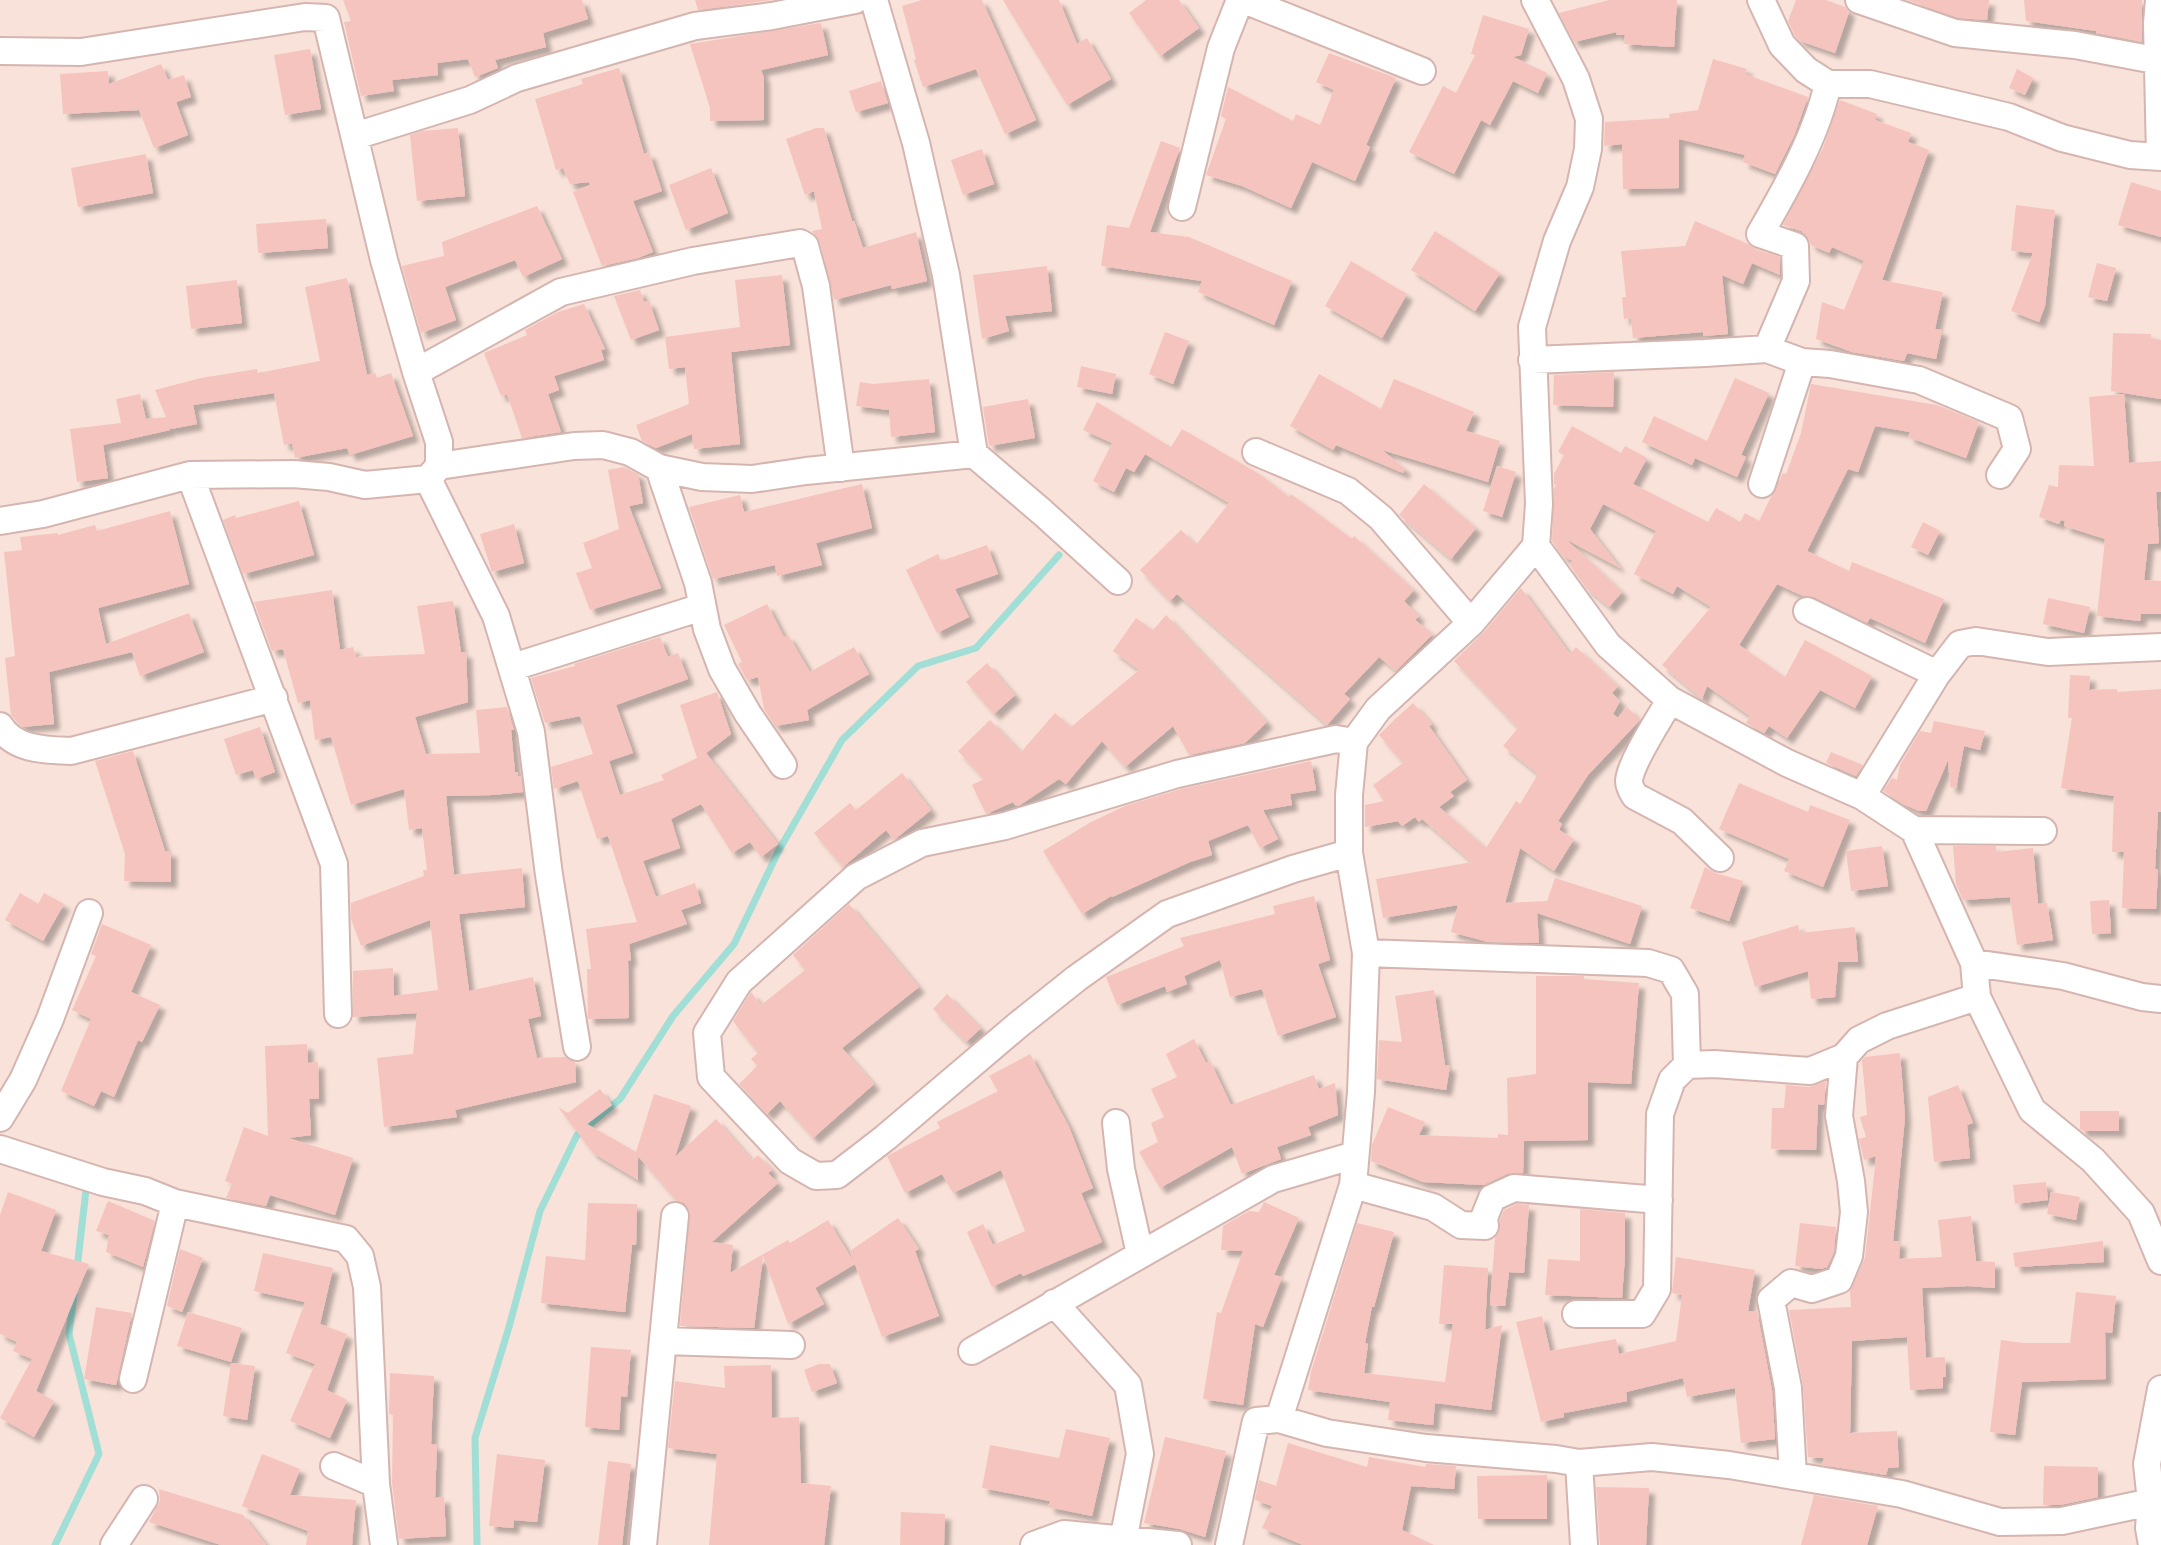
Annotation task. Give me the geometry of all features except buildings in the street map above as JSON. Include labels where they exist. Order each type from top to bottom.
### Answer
[{"type":"street","points":[[355,136],[470,100],[517,78],[695,26],[772,16],[855,0]]},
{"type":"street","points":[[874,0],[916,143],[946,275],[974,454],[1118,581]]},
{"type":"street","points":[[1181,207],[1221,48],[1242,0],[1422,71]]},
{"type":"street","points":[[1279,1419],[1353,1185],[1361,1092],[1366,953],[1349,853],[1349,795],[1354,742],[1378,709],[1471,623],[1535,546],[1539,504],[1532,327],[1557,241],[1580,187],[1588,149],[1589,119],[1576,79],[1535,0]]},
{"type":"street","points":[[1761,0],[1782,45],[1806,70],[1828,83],[1870,84],[2009,117],[2062,138],[2119,152],[2160,157],[2160,61],[2157,23],[2159,0]]},
{"type":"street","points":[[1859,0],[1955,33],[2075,45],[2160,61]]},
{"type":"street","points":[[0,51],[81,52],[305,17],[327,9],[384,260],[415,372],[439,442],[434,473],[496,616],[531,732],[549,875],[577,1047]]},
{"type":"street","points":[[1767,349],[1796,281],[1795,246],[1760,234],[1788,184],[1824,103],[1828,83]]},
{"type":"street","points":[[415,372],[561,292],[693,261],[800,243],[805,246],[816,286],[841,468]]},
{"type":"street","points":[[1532,360],[1767,349],[1802,362],[1830,364],[1919,380],[2009,418],[2017,449],[2000,475]]},
{"type":"street","points":[[1762,484],[1802,362]]},
{"type":"street","points":[[0,522],[43,514],[190,475],[293,474],[329,477],[365,485],[574,446],[603,445],[630,452],[659,468],[702,477],[752,479],[974,454]]},
{"type":"street","points":[[1256,452],[1348,491],[1381,518],[1471,623]]},
{"type":"street","points":[[659,468],[698,583],[707,629],[722,669],[748,714],[783,765]]},
{"type":"street","points":[[190,475],[334,864],[338,1013]]},
{"type":"street","points":[[1535,546],[1608,645],[1670,700],[1787,763],[1862,796],[1914,830],[1974,963],[1977,997],[2032,1110],[2093,1160],[2151,1214],[2161,1261]]},
{"type":"street","points":[[513,667],[702,607]]},
{"type":"street","points":[[1807,611],[1937,674]]},
{"type":"street","points":[[1862,796],[1937,674],[1959,644],[1976,641],[2048,652],[2161,647]]},
{"type":"street","points":[[0,726],[5,735],[22,744],[38,749],[71,751],[274,698]]},
{"type":"street","points":[[1670,700],[1632,769],[1629,782],[1631,791],[1635,796],[1682,821],[1720,859]]},
{"type":"street","points":[[1349,853],[1293,869],[1167,914],[1077,978],[837,1175],[816,1176],[790,1161],[711,1077],[707,1033],[739,982],[856,877],[922,843],[1005,826],[1177,774],[1317,743],[1336,740],[1354,742]]},
{"type":"street","points":[[1914,830],[2043,831]]},
{"type":"street","points":[[0,1118],[23,1080],[50,1019],[89,913]]},
{"type":"street","points":[[1366,953],[1648,962],[1671,970],[1685,994],[1687,1065]]},
{"type":"street","points":[[1974,963],[2063,976],[2142,997],[2161,999]]},
{"type":"street","points":[[1576,1314],[1642,1314],[1657,1289],[1660,1114],[1672,1080],[1687,1065],[1811,1071],[1844,1057],[1859,1040],[1887,1026],[1977,997]]},
{"type":"street","points":[[1793,1476],[1788,1388],[1771,1300],[1791,1283],[1812,1289],[1839,1280],[1849,1256],[1854,1212],[1839,1116],[1844,1057]]},
{"type":"street","points":[[1116,1123],[1121,1169],[1140,1254]]},
{"type":"street","points":[[0,1150],[103,1182],[145,1191],[175,1203],[346,1239],[360,1256],[367,1287],[376,1483],[384,1545]]},
{"type":"street","points":[[972,1351],[1273,1179],[1354,1155]]},
{"type":"street","points":[[1353,1185],[1433,1207],[1461,1225],[1485,1226],[1484,1218],[1492,1198],[1514,1188],[1659,1200]]},
{"type":"street","points":[[133,1380],[175,1203]]},
{"type":"street","points":[[643,1545],[675,1216]]},
{"type":"street","points":[[1054,1303],[1128,1385],[1140,1454],[1123,1541]]},
{"type":"street","points":[[663,1342],[792,1345]]},
{"type":"street","points":[[2152,1545],[2147,1464],[2161,1389]]},
{"type":"street","points":[[1229,1545],[1256,1421],[1279,1419],[1327,1433],[1426,1448],[1578,1463],[1652,1457],[1729,1465],[1902,1494],[2000,1522],[2062,1521],[2151,1502]]},
{"type":"street","points":[[1578,1463],[1584,1545]]},
{"type":"street","points":[[334,1466],[376,1483]]},
{"type":"street","points":[[114,1545],[144,1499]]},
{"type":"street","points":[[1034,1545],[1064,1534],[1178,1545]]},
{"type":"shaded area","points":[[0,0],[2161,0],[2161,1545],[0,1545]]},
{"type":"waterway","points":[[477,1545],[475,1438],[509,1327],[540,1211],[577,1135],[620,1099],[673,1016],[734,944],[779,850],[842,740],[918,666],[976,648],[1059,555]]},
{"type":"waterway","points":[[77,1269],[86,1190]]},
{"type":"waterway","points":[[55,1545],[99,1454],[69,1334],[74,1295]]}]
